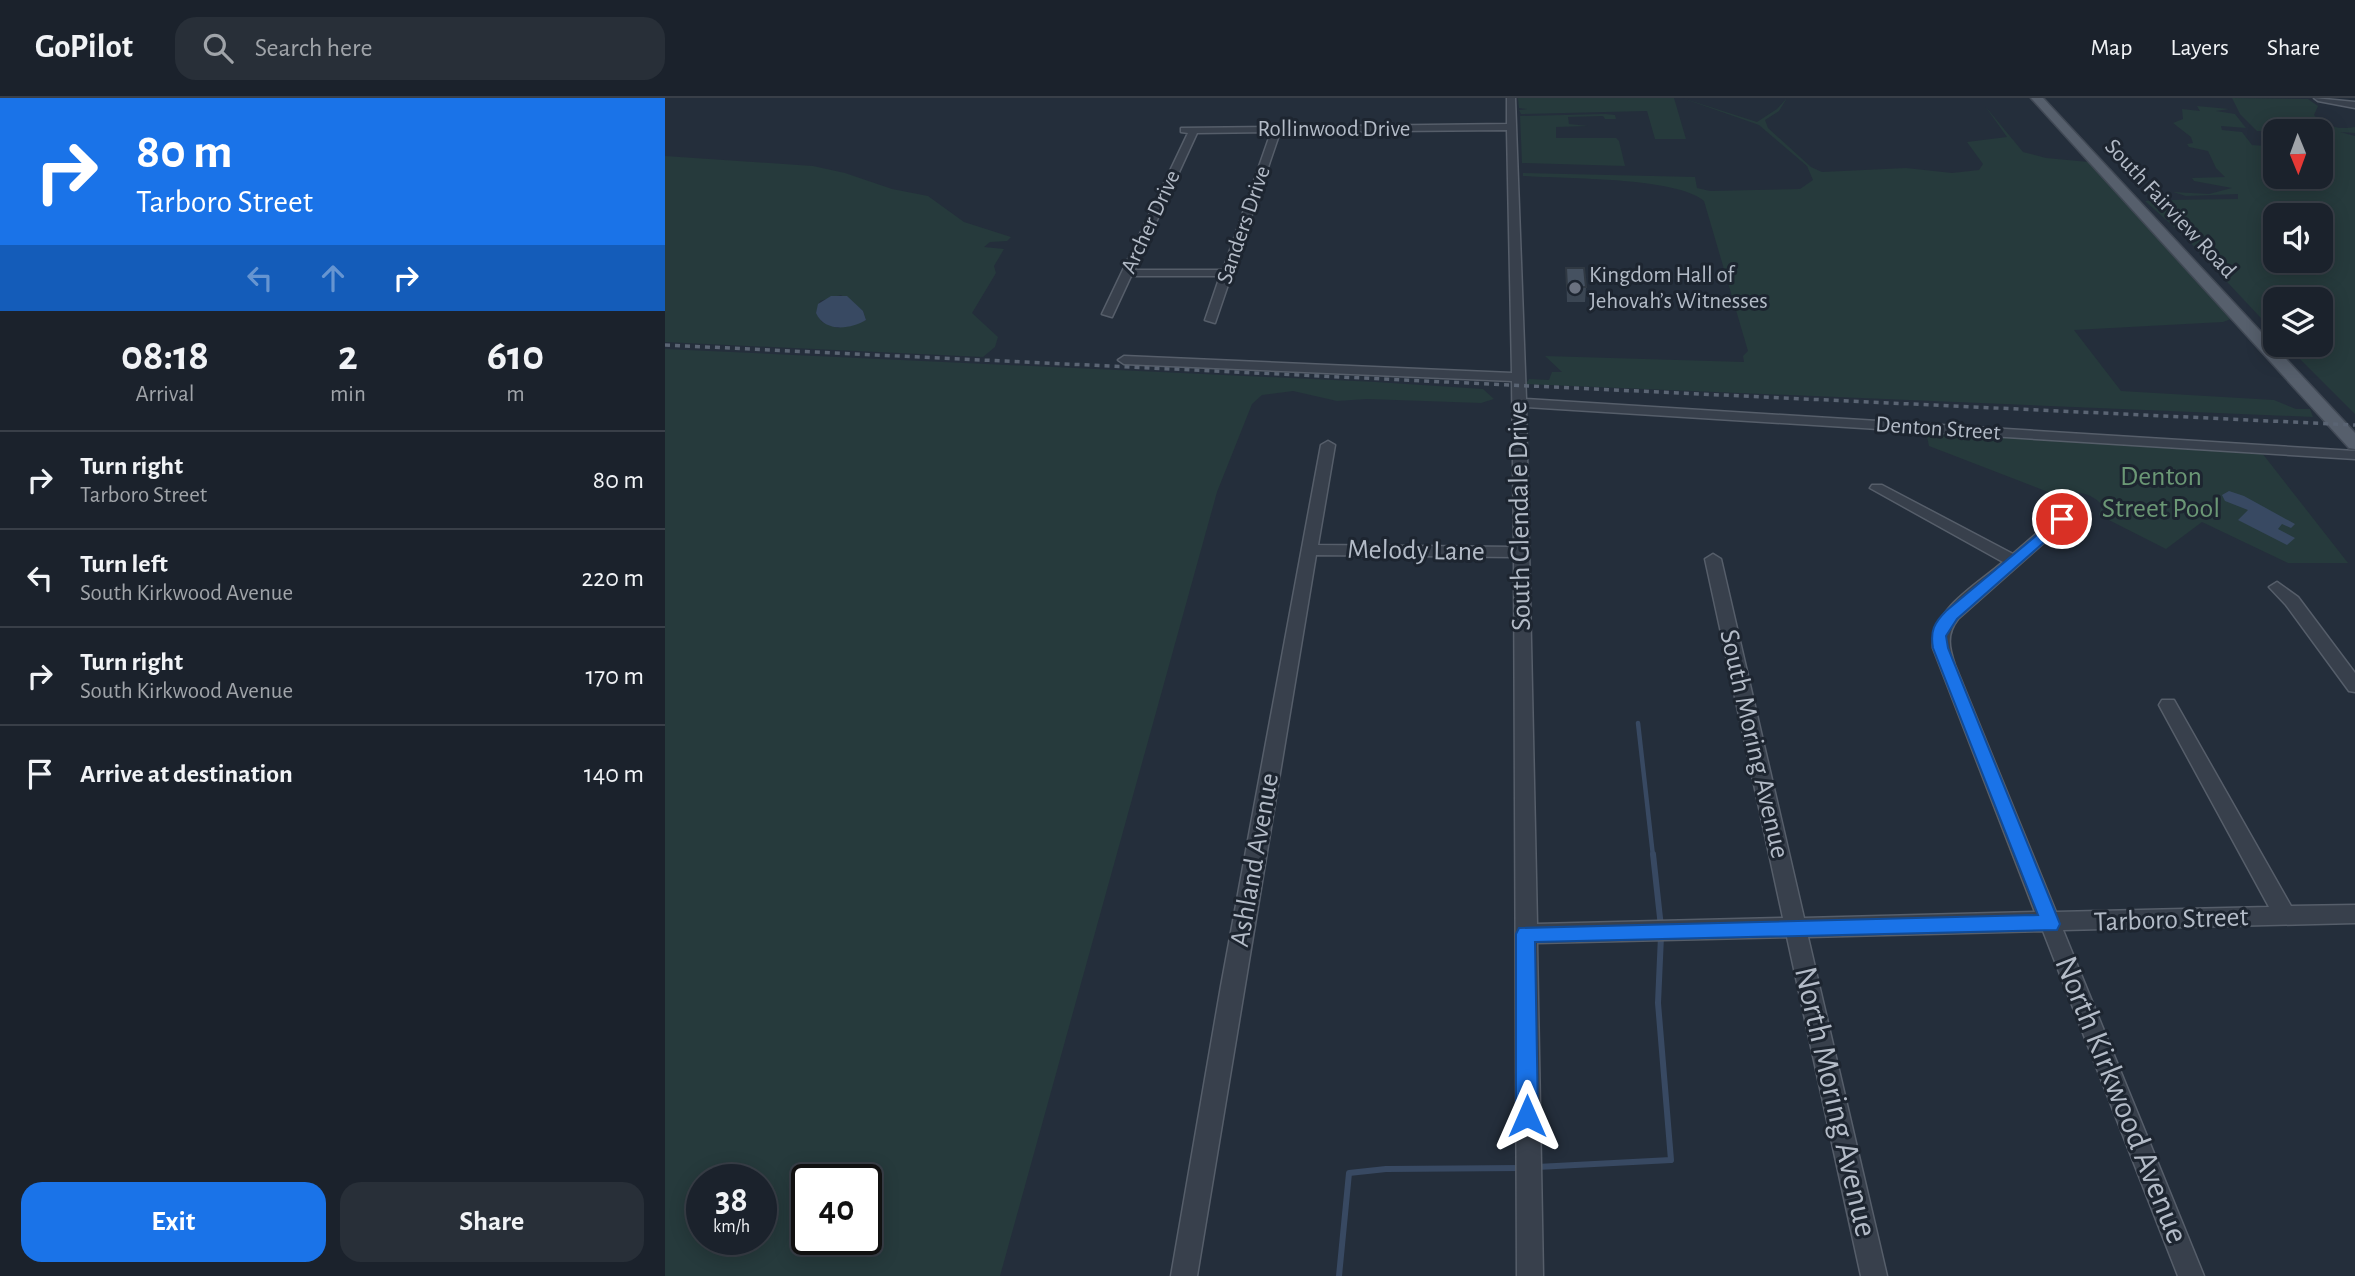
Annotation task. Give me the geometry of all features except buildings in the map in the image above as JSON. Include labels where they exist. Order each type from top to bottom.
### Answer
[{"type":"main road","name":"South Fairview Road","points":[[2037,98],[2355,444]]},
{"type":"street","name":"South Glendale Drive","points":[[1511,98],[1520,403],[1530,1276]]},
{"type":"street","points":[[2318,98],[2355,105]]},
{"type":"street","name":"Rollinwood Drive","points":[[1189,130],[1512,129]]},
{"type":"street","name":"Archer Drive","points":[[1108,314],[1189,130]]},
{"type":"street","name":"Sanders Drive","points":[[1211,320],[1276,130]]},
{"type":"street","points":[[1127,273],[1227,273]]},
{"type":"street","points":[[1124,360],[1519,377]]},
{"type":"street","name":"Denton Street","points":[[1520,403],[2355,456]]},
{"type":"street","name":"Ashland Avenue","points":[[1184,1276],[1232,986],[1328,445]]},
{"type":"street","points":[[1878,488],[2014,561]]},
{"type":"street","name":"North Kirkwood Avenue","points":[[2078,505],[1942,624],[1938,636],[2191,1276]]},
{"type":"street","name":"Melody Lane","points":[[1311,550],[1521,552]]},
{"type":"street","name":"South Moring Avenue","points":[[1713,559],[1796,929]]},
{"type":"street","points":[[2277,587],[2292,601],[2355,686]]},
{"type":"street","points":[[2168,705],[2285,916]]},
{"type":"street","name":"Tarboro Street","points":[[1525,934],[2050,924],[2355,914]]},
{"type":"street","name":"North Moring Avenue","points":[[1796,929],[1874,1276]]},
{"type":"green space","points":[[1518,98],[1674,98],[1686,139],[1655,139],[1647,111],[1521,114],[1519,110],[1527,109],[1519,108]]},
{"type":"green space","points":[[1682,98],[1757,122],[1777,109],[1787,98],[1779,111],[1765,120],[1768,128],[1811,167],[1822,172],[1906,168],[1952,173],[1979,170],[1983,164],[1967,142],[2007,137],[1985,106],[2023,152],[2046,158],[2089,162],[2230,316],[2231,319],[2223,322],[2074,330],[2121,391],[2274,400],[2296,409],[2310,409],[2313,417],[1526,384],[1529,379],[1549,380],[1552,372],[1562,372],[1545,356],[1744,362],[1743,356],[1748,351],[1704,201],[1690,193],[1645,183],[1523,176],[1523,173],[1695,177],[1697,188],[1710,191],[1800,189],[1813,180],[1807,166],[1759,125]]},
{"type":"green space","points":[[2232,98],[2308,99],[2318,106],[2314,115],[2318,119],[2263,119],[2263,131],[2257,131],[2240,114]]},
{"type":"green space","points":[[2197,106],[2229,109],[2216,111],[2235,114],[2246,128],[2221,126],[2222,130],[2242,132],[2252,145],[2263,146],[2263,189],[2333,189],[2333,127],[2355,127],[2355,133],[2340,132],[2355,136],[2355,414],[2298,357],[2333,357],[2333,287],[2263,287],[2263,320],[2184,236],[2145,201],[2155,200],[2146,196],[2155,192],[2164,200],[2238,199],[2238,194],[2186,196],[2173,192],[2209,194],[2232,188],[2194,181],[2192,178],[2225,177],[2216,168],[2208,151],[2189,147],[2187,144],[2193,143],[2191,137],[2173,123],[2183,119],[2182,109],[2200,111]]},
{"type":"green space","points":[[1615,115],[1616,119],[1605,119],[1603,116],[1568,117],[1569,124],[1588,126],[1556,127],[1556,138],[1616,138],[1625,166],[1522,163],[1520,116]]},
{"type":"green space","points":[[665,156],[813,166],[845,173],[892,189],[928,196],[964,222],[1011,237],[1007,241],[990,242],[984,247],[1004,249],[994,266],[996,273],[972,313],[998,337],[995,347],[983,357],[665,342]],"holes":[[[841,295],[863,311],[866,320],[838,328],[822,322],[816,313],[820,301]]]},
{"type":"green space","points":[[665,349],[1483,389],[1494,399],[1481,403],[1367,399],[1337,401],[1293,391],[1262,395],[1252,404],[1217,492],[1000,1276],[665,1276]]},
{"type":"green space","name":"Denton Street Pool","points":[[1926,432],[2262,453],[2348,563],[2288,563],[2202,522],[2166,549],[2099,515],[2102,505],[2088,495],[2077,492],[2061,497],[1929,446]]},
{"type":"water","points":[[831,296],[847,296],[863,311],[866,320],[846,327],[825,324],[816,313],[818,304]]},
{"type":"water","points":[[2229,491],[2244,496],[2295,524],[2291,528],[2282,524],[2278,529],[2295,538],[2287,545],[2238,520],[2248,510],[2225,501],[2222,495]]},
{"type":"waterway","points":[[1638,723],[1653,856]]},
{"type":"waterway","points":[[1653,854],[1661,927]]},
{"type":"waterway","points":[[1537,1167],[1671,1160],[1658,1003],[1661,936]]},
{"type":"waterway","points":[[1339,1276],[1349,1173],[1386,1169],[1521,1168]]},
{"type":"railway","points":[[665,345],[2355,425]]},
{"type":"place","name":"Kingdom Hall of Jehovah’s Witnesses","points":[[1575,288]]},
{"type":"route","points":[[1527,1116],[1525,934],[2050,924],[1938,636],[1942,624],[2062,519]]}]
